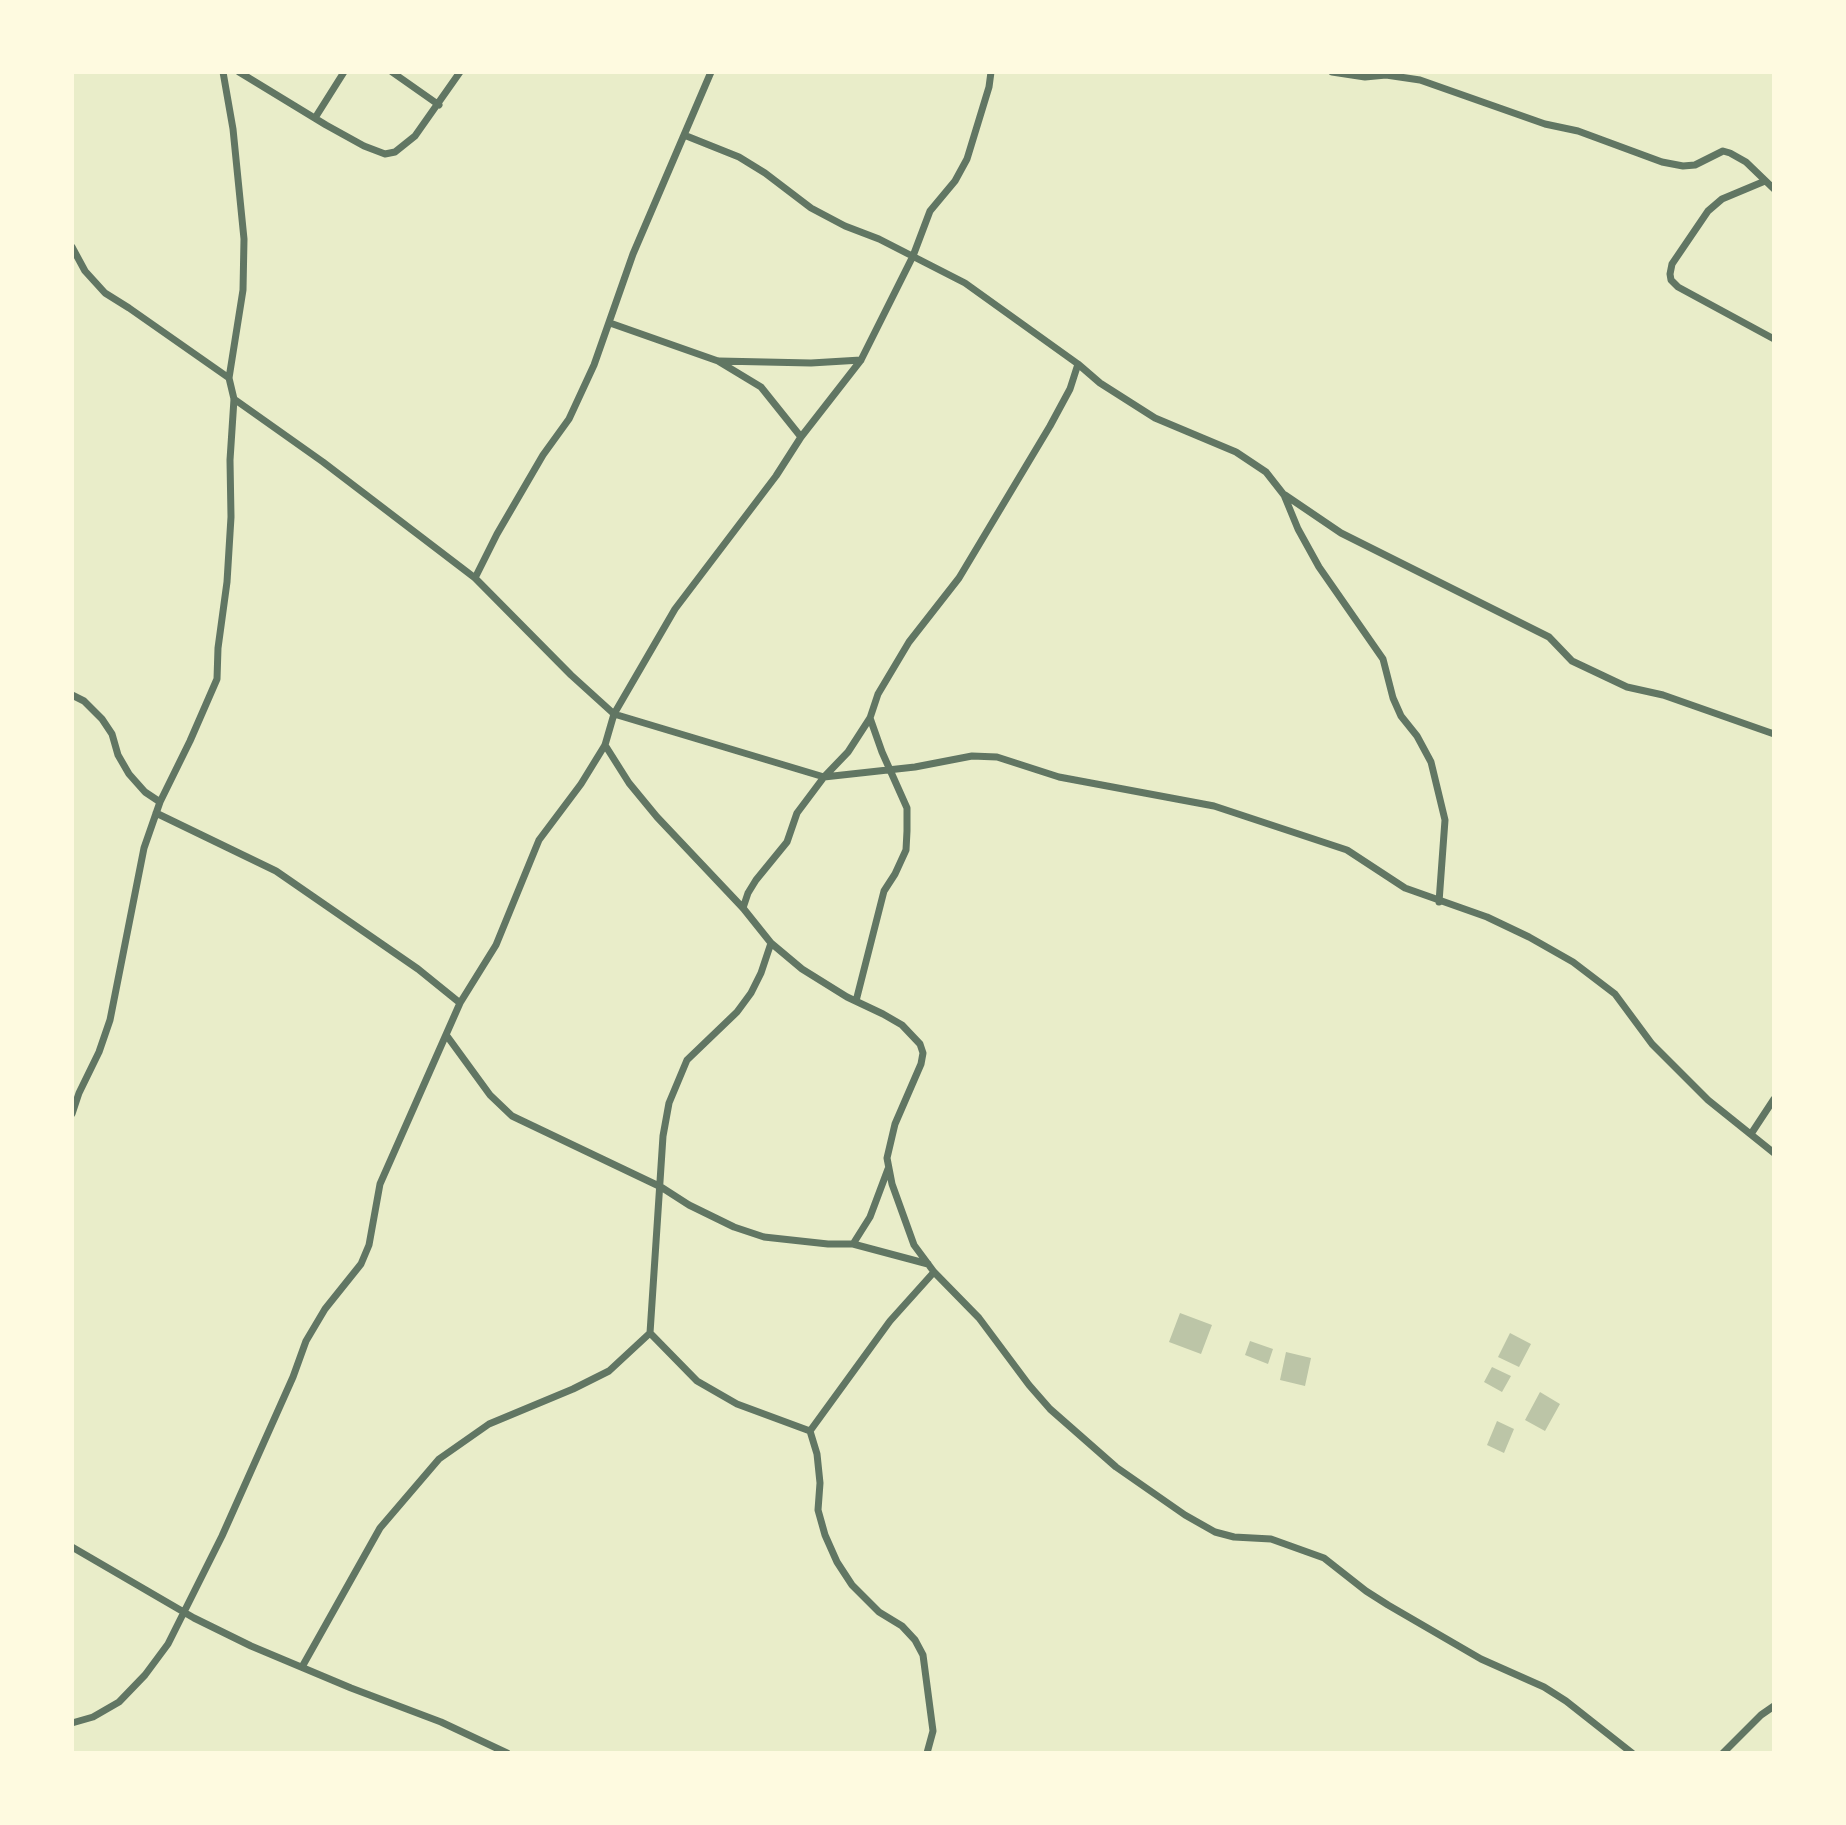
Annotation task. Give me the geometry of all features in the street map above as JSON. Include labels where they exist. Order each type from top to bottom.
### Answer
[{"type":"street","points":[[72,1114],[110,1020],[144,848],[160,802],[217,679],[231,517],[230,460],[234,399],[229,377],[243,290],[244,239],[233,129],[223,72]]},
{"type":"street","points":[[239,72],[315,118],[385,154],[395,152],[415,136],[460,72]]},
{"type":"street","points":[[315,118],[344,72]]},
{"type":"street","points":[[392,72],[439,105]]},
{"type":"street","points":[[475,578],[543,455],[569,419],[594,365],[633,254],[710,72]]},
{"type":"street","points":[[72,1723],[93,1717],[119,1702],[145,1675],[168,1644],[222,1536],[293,1377],[306,1341],[325,1309],[361,1264],[369,1245],[380,1184],[460,1003],[496,945],[540,840],[581,784],[605,745],[614,714],[675,609],[860,360],[913,256],[930,211],[955,181],[967,159],[991,72]]},
{"type":"street","points":[[1332,72],[1420,80],[1672,164],[1695,165],[1723,151],[1746,162],[1774,189]]},
{"type":"street","points":[[684,135],[739,157],[811,208],[965,283],[1078,364],[1100,383],[1155,418],[1236,452],[1266,472],[1284,495],[1297,529],[1319,567],[1383,659],[1393,698],[1401,716],[1431,762],[1445,820],[1438,902]]},
{"type":"street","points":[[1765,181],[1722,199],[1707,211],[1672,264],[1670,274],[1671,280],[1678,286],[1774,339]]},
{"type":"street","points":[[72,247],[85,271],[105,293],[229,377]]},
{"type":"street","points":[[610,323],[718,361],[761,387],[801,437]]},
{"type":"street","points":[[718,361],[811,363],[860,360]]},
{"type":"street","points":[[743,908],[756,880],[787,842],[797,813],[824,777],[848,752],[870,718],[878,694],[909,642],[959,578],[1043,438],[1070,389],[1078,364]]},
{"type":"street","points":[[234,399],[323,462],[475,578],[571,675],[614,714],[824,777],[945,763],[972,756],[997,757],[1059,778],[1214,806],[1347,850],[1405,888],[1487,918],[1529,937],[1573,962],[1615,994],[1652,1044],[1708,1100],[1774,1153]]},
{"type":"street","points":[[1284,495],[1341,533],[1549,637],[1572,661],[1628,687],[1663,695],[1774,734]]},
{"type":"street","points":[[72,695],[83,701],[102,719],[112,734],[118,755],[129,774],[145,792],[160,802]]},
{"type":"street","points":[[856,1001],[884,891],[906,850],[907,808],[870,718]]},
{"type":"street","points":[[605,745],[629,783],[657,817],[743,908],[771,943],[802,969],[902,1025],[914,1036],[923,1053],[921,1064],[895,1124],[887,1158],[888,1170],[914,1244],[934,1272],[979,1318],[1050,1409],[1116,1467],[1157,1497],[1215,1532],[1234,1537],[1270,1539],[1324,1558],[1388,1605],[1481,1659],[1544,1687],[1632,1753]]},
{"type":"street","points":[[156,813],[275,871],[418,969],[460,1003]]},
{"type":"street","points":[[302,1667],[380,1528],[439,1459],[489,1424],[609,1371],[650,1333],[663,1136],[669,1103],[687,1060],[737,1012],[761,973],[771,943]]},
{"type":"street","points":[[447,1036],[490,1096],[512,1116],[661,1187],[689,1205],[734,1227],[764,1237],[853,1244],[929,1264]]},
{"type":"street","points":[[1751,1134],[1774,1099]]},
{"type":"street","points":[[853,1244],[870,1217],[888,1170]]},
{"type":"street","points":[[810,1431],[890,1321],[934,1272]]},
{"type":"street","points":[[650,1333],[697,1381],[737,1404],[810,1431]]},
{"type":"street","points":[[810,1431],[817,1454],[820,1483],[818,1510],[825,1535],[838,1562],[852,1585],[880,1612],[902,1626],[915,1640],[923,1655],[933,1731],[927,1753]]},
{"type":"street","points":[[72,1547],[185,1613],[251,1646],[441,1722],[507,1753]]},
{"type":"street","points":[[1723,1753],[1761,1715],[1774,1706]]},
{"type":"building","points":[[1180,1313],[1212,1325],[1201,1354],[1169,1342]]},
{"type":"building","points":[[1510,1333],[1531,1344],[1519,1367],[1498,1357]]},
{"type":"building","points":[[1250,1341],[1273,1349],[1268,1364],[1245,1355]]},
{"type":"building","points":[[1286,1352],[1311,1358],[1305,1386],[1280,1380]]},
{"type":"building","points":[[1492,1367],[1511,1376],[1502,1392],[1484,1382]]},
{"type":"building","points":[[1540,1392],[1560,1404],[1545,1431],[1525,1420]]},
{"type":"building","points":[[1497,1421],[1514,1429],[1504,1453],[1487,1445]]}]
